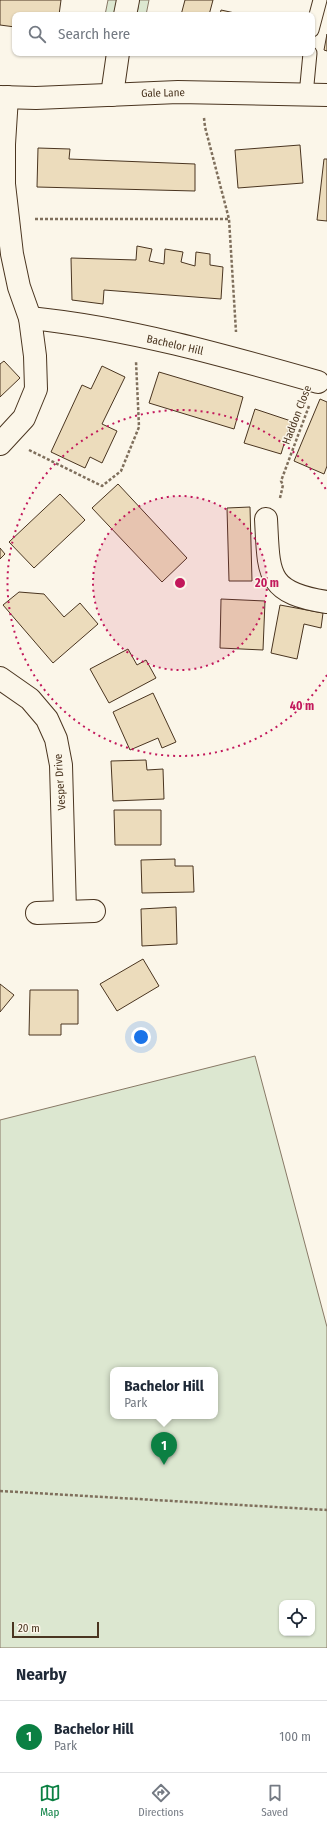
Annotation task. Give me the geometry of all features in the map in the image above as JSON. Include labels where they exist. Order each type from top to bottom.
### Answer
[{"type":"street","points":[[126,12],[128,0]]},
{"type":"street","points":[[112,95],[118,56]]},
{"type":"street","name":"Gale Lane","points":[[3,97],[36,98],[178,92],[204,94],[327,95]]},
{"type":"street","points":[[3,97],[4,184],[13,261],[19,287],[30,318],[35,356],[36,389],[24,418],[3,441]]},
{"type":"street","name":"Bachelor Hill","points":[[30,318],[71,322],[135,335],[238,359],[318,382]]},
{"type":"street","points":[[266,519],[269,565],[276,582],[287,590],[314,600],[327,602]]},
{"type":"street","name":"Vesper Drive","points":[[0,678],[30,699],[47,718],[56,739],[61,765],[65,911]]},
{"type":"street","points":[[37,913],[94,911]]},
{"type":"lane","points":[[315,19],[320,0]]},
{"type":"lane","points":[[306,95],[310,56]]},
{"type":"path","points":[[204,94],[205,127],[228,218],[238,359]]},
{"type":"path","points":[[8,219],[228,218]]},
{"type":"path","points":[[3,441],[102,486],[121,471],[139,427],[135,335]]},
{"type":"path","name":"Haddon Close","points":[[266,519],[279,500],[283,485],[281,481],[290,453],[318,382]]},
{"type":"path","points":[[0,1491],[327,1510]]},
{"type":"green space","points":[[108,0],[117,0],[115,12],[106,12]]},
{"type":"green space","points":[[139,0],[149,0],[147,12],[137,12]]},
{"type":"green space","points":[[255,1056],[327,1327],[327,1648],[0,1648],[0,1120]]},
{"type":"building","points":[[0,0],[61,0],[59,12],[12,12],[12,27],[0,25]]},
{"type":"building","points":[[185,0],[213,0],[210,12],[182,12]]},
{"type":"building","points":[[327,34],[327,51],[324,50]]},
{"type":"building","points":[[300,145],[303,183],[238,188],[235,150]]},
{"type":"building","points":[[38,148],[70,149],[69,159],[195,164],[195,191],[37,187]]},
{"type":"building","points":[[324,159],[327,159],[327,221],[317,220]]},
{"type":"building","points":[[137,246],[152,249],[149,261],[164,264],[165,249],[183,252],[181,262],[195,266],[196,252],[210,254],[210,265],[223,267],[221,299],[104,290],[103,304],[72,300],[71,258],[136,260]]},
{"type":"building","points":[[4,361],[20,378],[0,397],[0,364]]},
{"type":"building","points":[[102,366],[125,377],[102,424],[117,431],[102,463],[90,457],[85,468],[51,452],[82,385],[91,389]]},
{"type":"building","points":[[159,372],[243,397],[234,429],[149,403]]},
{"type":"building","points":[[320,399],[327,402],[327,466],[324,474],[294,461]]},
{"type":"building","points":[[255,409],[291,421],[281,454],[244,443]]},
{"type":"building","points":[[118,484],[187,558],[162,582],[92,508]]},
{"type":"building","points":[[60,494],[85,520],[34,568],[9,542]]},
{"type":"building","points":[[250,507],[252,581],[229,581],[227,508]]},
{"type":"building","points":[[0,548],[5,554],[0,559]]},
{"type":"building","points":[[19,592],[44,594],[64,617],[80,603],[98,624],[53,663],[3,605]]},
{"type":"building","points":[[221,599],[265,601],[263,650],[220,648]]},
{"type":"building","points":[[280,605],[323,613],[321,628],[304,624],[297,659],[271,653]]},
{"type":"building","points":[[128,649],[137,665],[146,660],[156,678],[109,703],[90,669]]},
{"type":"building","points":[[153,693],[176,742],[162,748],[158,738],[130,750],[113,712]]},
{"type":"building","points":[[146,760],[147,770],[163,769],[164,799],[113,801],[111,761]]},
{"type":"building","points":[[114,810],[161,810],[161,845],[115,845]]},
{"type":"building","points":[[175,859],[175,866],[193,866],[194,892],[142,893],[141,860]]},
{"type":"building","points":[[176,907],[177,944],[142,946],[141,909]]},
{"type":"building","points":[[143,959],[159,986],[117,1011],[100,984]]},
{"type":"building","points":[[0,984],[14,995],[0,1012]]},
{"type":"building","points":[[30,990],[78,990],[78,1024],[61,1024],[61,1035],[29,1035]]},
{"type":"place","name":"Bachelor Hill","points":[[164,1465]]}]
